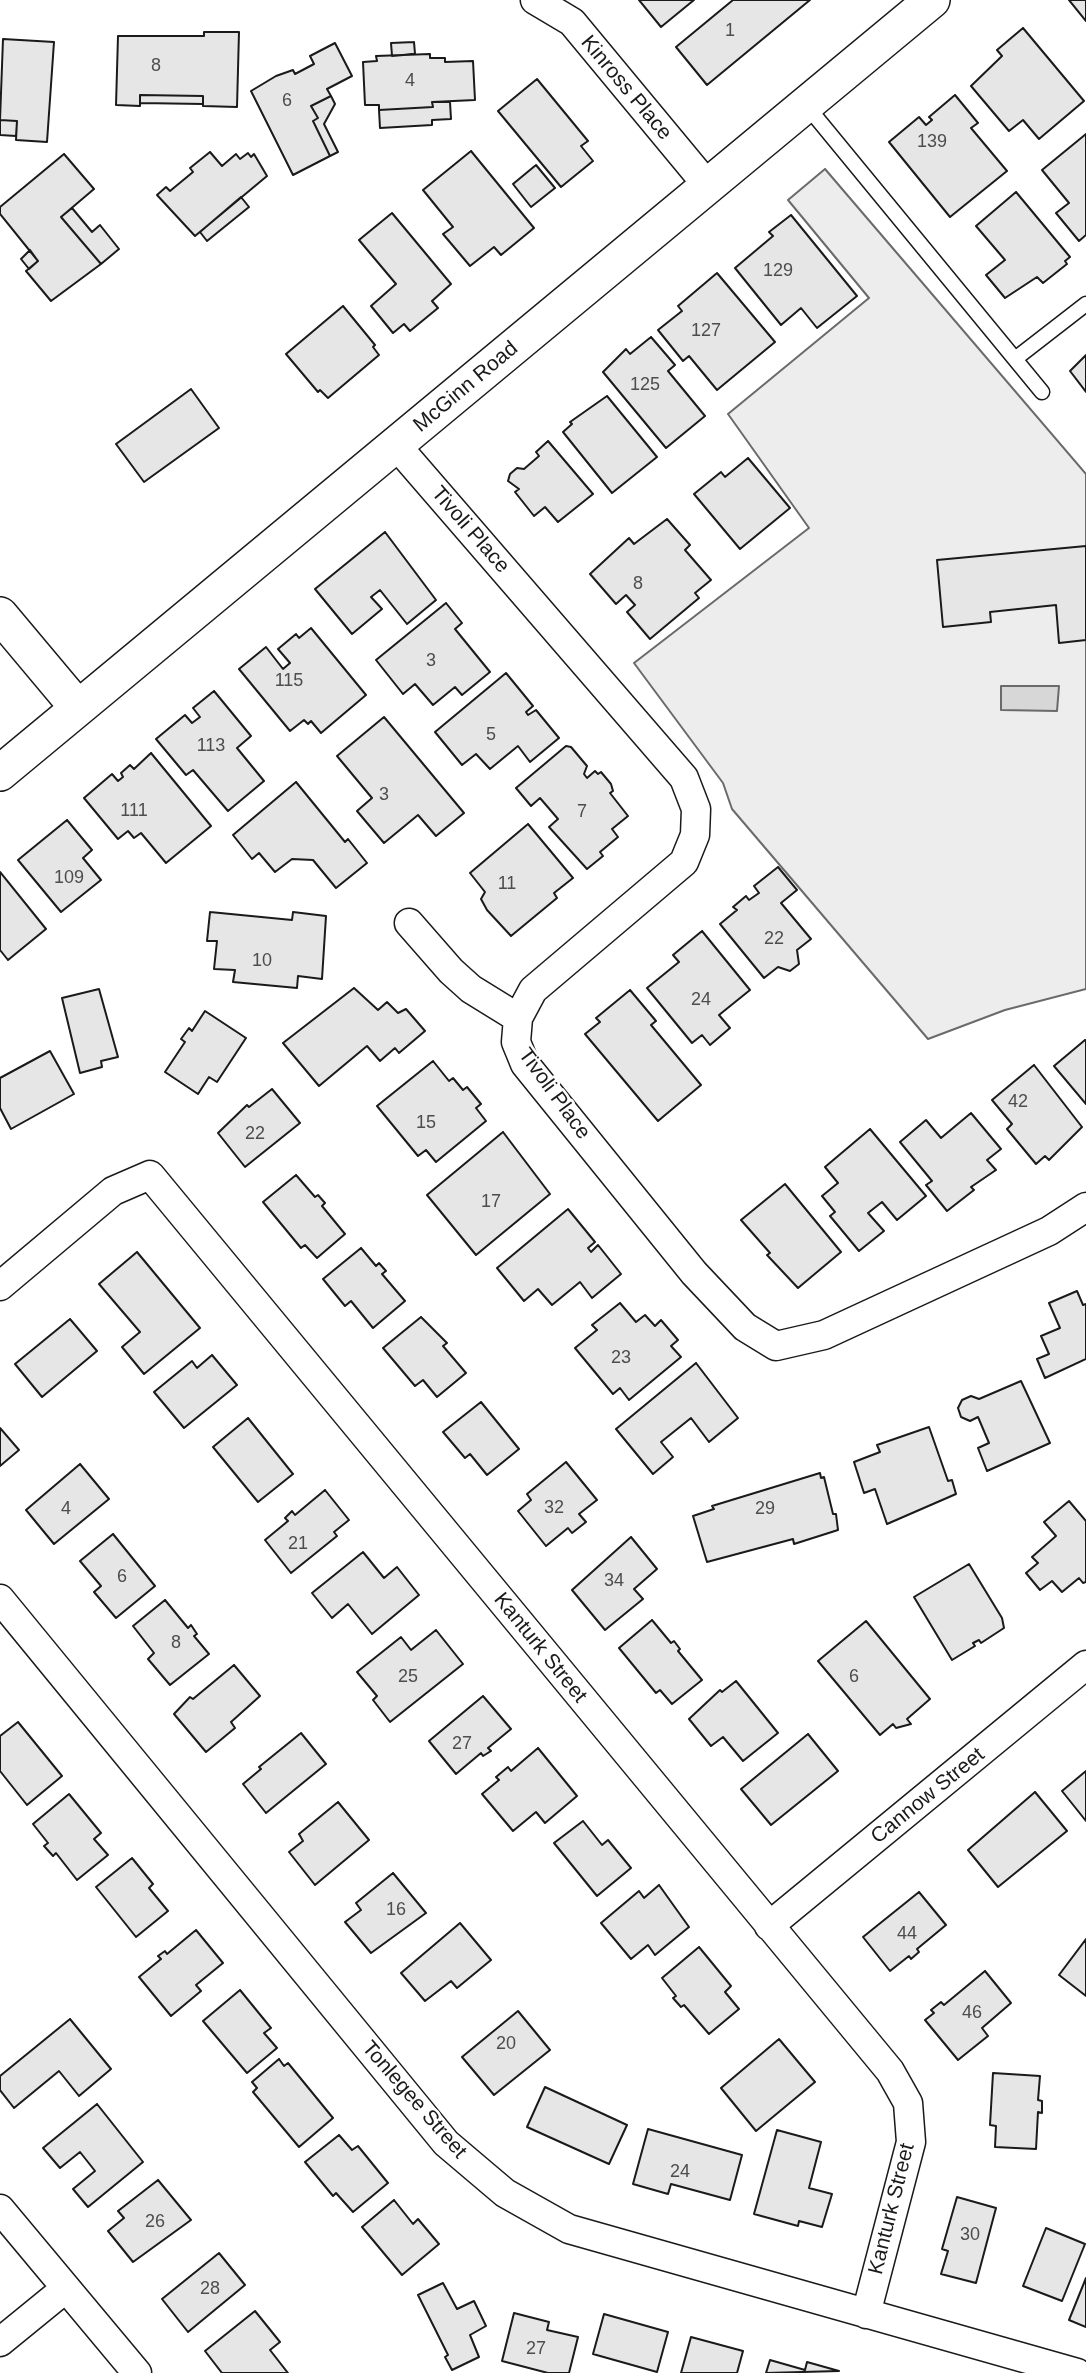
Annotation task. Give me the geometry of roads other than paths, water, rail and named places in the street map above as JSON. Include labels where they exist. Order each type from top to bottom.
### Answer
[{"type":"street","name":"Kinross Place","points":[[535,0],[572,22],[708,186]]},
{"type":"street","name":"McGinn Road","points":[[0,773],[932,0]]},
{"type":"street","name":"Tivoli Place","points":[[396,445],[684,778],[696,809],[695,835],[684,862],[533,990],[517,1018],[516,1042],[525,1064],[694,1273],[745,1327],[776,1346],[824,1335],[1049,1231],[1086,1207]]},
{"type":"street","points":[[0,615],[78,708]]},
{"type":"street","points":[[409,923],[451,971],[471,989],[517,1018]]},
{"type":"street","name":"Kanturk Street","points":[[0,1286],[113,1191],[150,1175],[890,2071],[908,2103],[911,2142],[866,2314]]},
{"type":"street","name":"Tonlegee Street","points":[[0,1600],[446,2143],[505,2193],[569,2230],[1077,2373]]},
{"type":"street","name":"Cannow Street","points":[[769,1926],[1086,1665]]},
{"type":"street","points":[[0,2208],[137,2373]]},
{"type":"street","points":[[0,2342],[65,2288]]},
{"type":"lane","points":[[806,105],[1042,392]]},
{"type":"lane","points":[[1015,359],[1086,304]]}]
